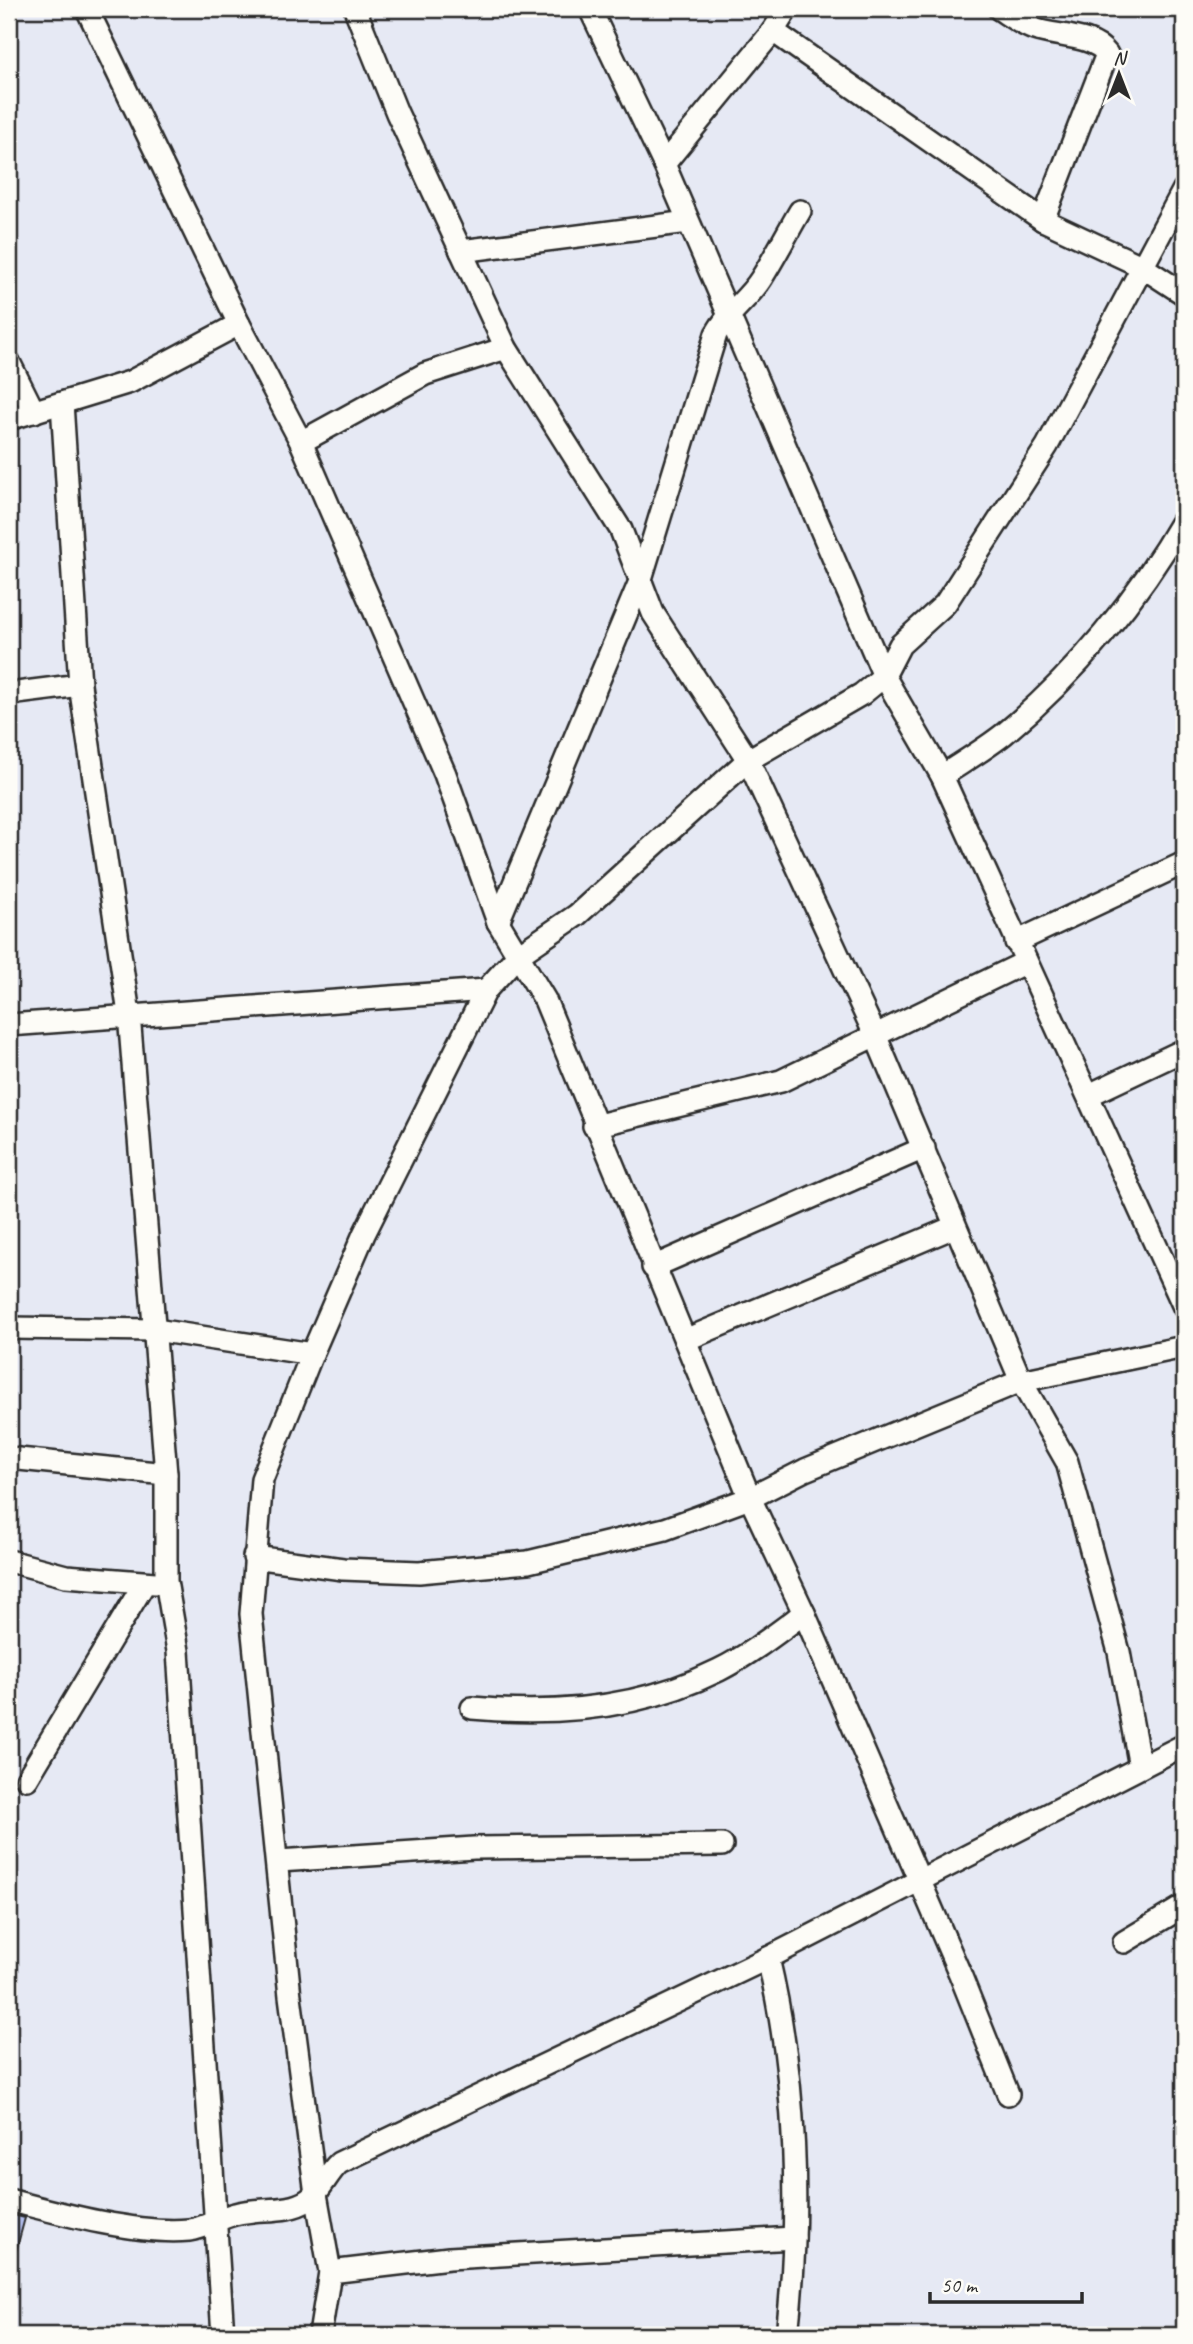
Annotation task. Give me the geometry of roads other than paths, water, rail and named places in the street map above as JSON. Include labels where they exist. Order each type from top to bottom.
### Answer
[{"type":"street","points":[[87,9],[239,324],[301,442],[444,774],[498,922],[545,1000],[594,1126],[750,1498],[804,1614],[1008,2094]]},
{"type":"street","points":[[355,9],[397,113],[506,348],[621,530],[653,612],[748,760],[876,1037],[1021,1381],[1066,1462],[1119,1652],[1140,1767]]},
{"type":"street","points":[[590,9],[664,164],[726,315],[884,676],[942,776],[1184,1307]]},
{"type":"street","points":[[664,164],[773,31],[787,9]]},
{"type":"street","points":[[999,9],[1030,28],[1091,43],[1103,48],[1107,54],[1043,220]]},
{"type":"street","points":[[773,31],[1043,220],[1141,266],[1184,293]]},
{"type":"street","points":[[320,2335],[331,2272],[316,2194],[290,1996],[279,1861],[251,1615],[262,1479],[312,1354],[364,1234],[486,990],[517,956],[577,915],[748,760],[862,694],[884,676],[900,645],[945,604],[956,589],[1047,446],[1184,189]]},
{"type":"street","points":[[498,922],[641,579],[716,334],[726,315],[746,298],[761,279],[800,211]]},
{"type":"street","points":[[461,251],[688,222]]},
{"type":"street","points":[[9,419],[130,382],[239,324]]},
{"type":"street","points":[[301,442],[425,374],[506,348]]},
{"type":"street","points":[[9,362],[34,412]]},
{"type":"street","points":[[62,403],[80,685],[129,1014],[166,1474],[166,1581],[178,1651],[223,2335]]},
{"type":"street","points":[[942,776],[1003,735],[1090,650],[1160,560],[1184,518]]},
{"type":"street","points":[[9,694],[80,685]]},
{"type":"street","points":[[1016,942],[1184,863]]},
{"type":"street","points":[[594,1126],[781,1080],[876,1037],[1026,962]]},
{"type":"street","points":[[9,1025],[129,1014],[486,990]]},
{"type":"street","points":[[1089,1095],[1184,1051]]},
{"type":"street","points":[[653,1267],[924,1148]]},
{"type":"street","points":[[685,1340],[954,1227]]},
{"type":"street","points":[[9,1328],[155,1330],[312,1354]]},
{"type":"street","points":[[254,1557],[343,1569],[419,1572],[528,1562],[665,1529],[750,1498],[805,1470],[1021,1381],[1184,1347]]},
{"type":"street","points":[[9,1458],[166,1474]]},
{"type":"street","points":[[9,1561],[65,1576],[144,1584],[166,1581]]},
{"type":"street","points":[[27,1779],[144,1584]]},
{"type":"street","points":[[472,1708],[516,1712],[582,1710],[651,1697],[719,1670],[804,1614]]},
{"type":"street","points":[[9,2200],[70,2216],[169,2231],[192,2230],[235,2214],[297,2205],[316,2194],[327,2174],[338,2163],[768,1958],[1184,1745]]},
{"type":"street","points":[[279,1861],[352,1854],[474,1848],[722,1845]]},
{"type":"street","points":[[1124,1942],[1184,1906]]},
{"type":"street","points":[[768,1958],[788,2064],[794,2238],[787,2335]]},
{"type":"street","points":[[331,2272],[449,2258],[794,2238]]}]
